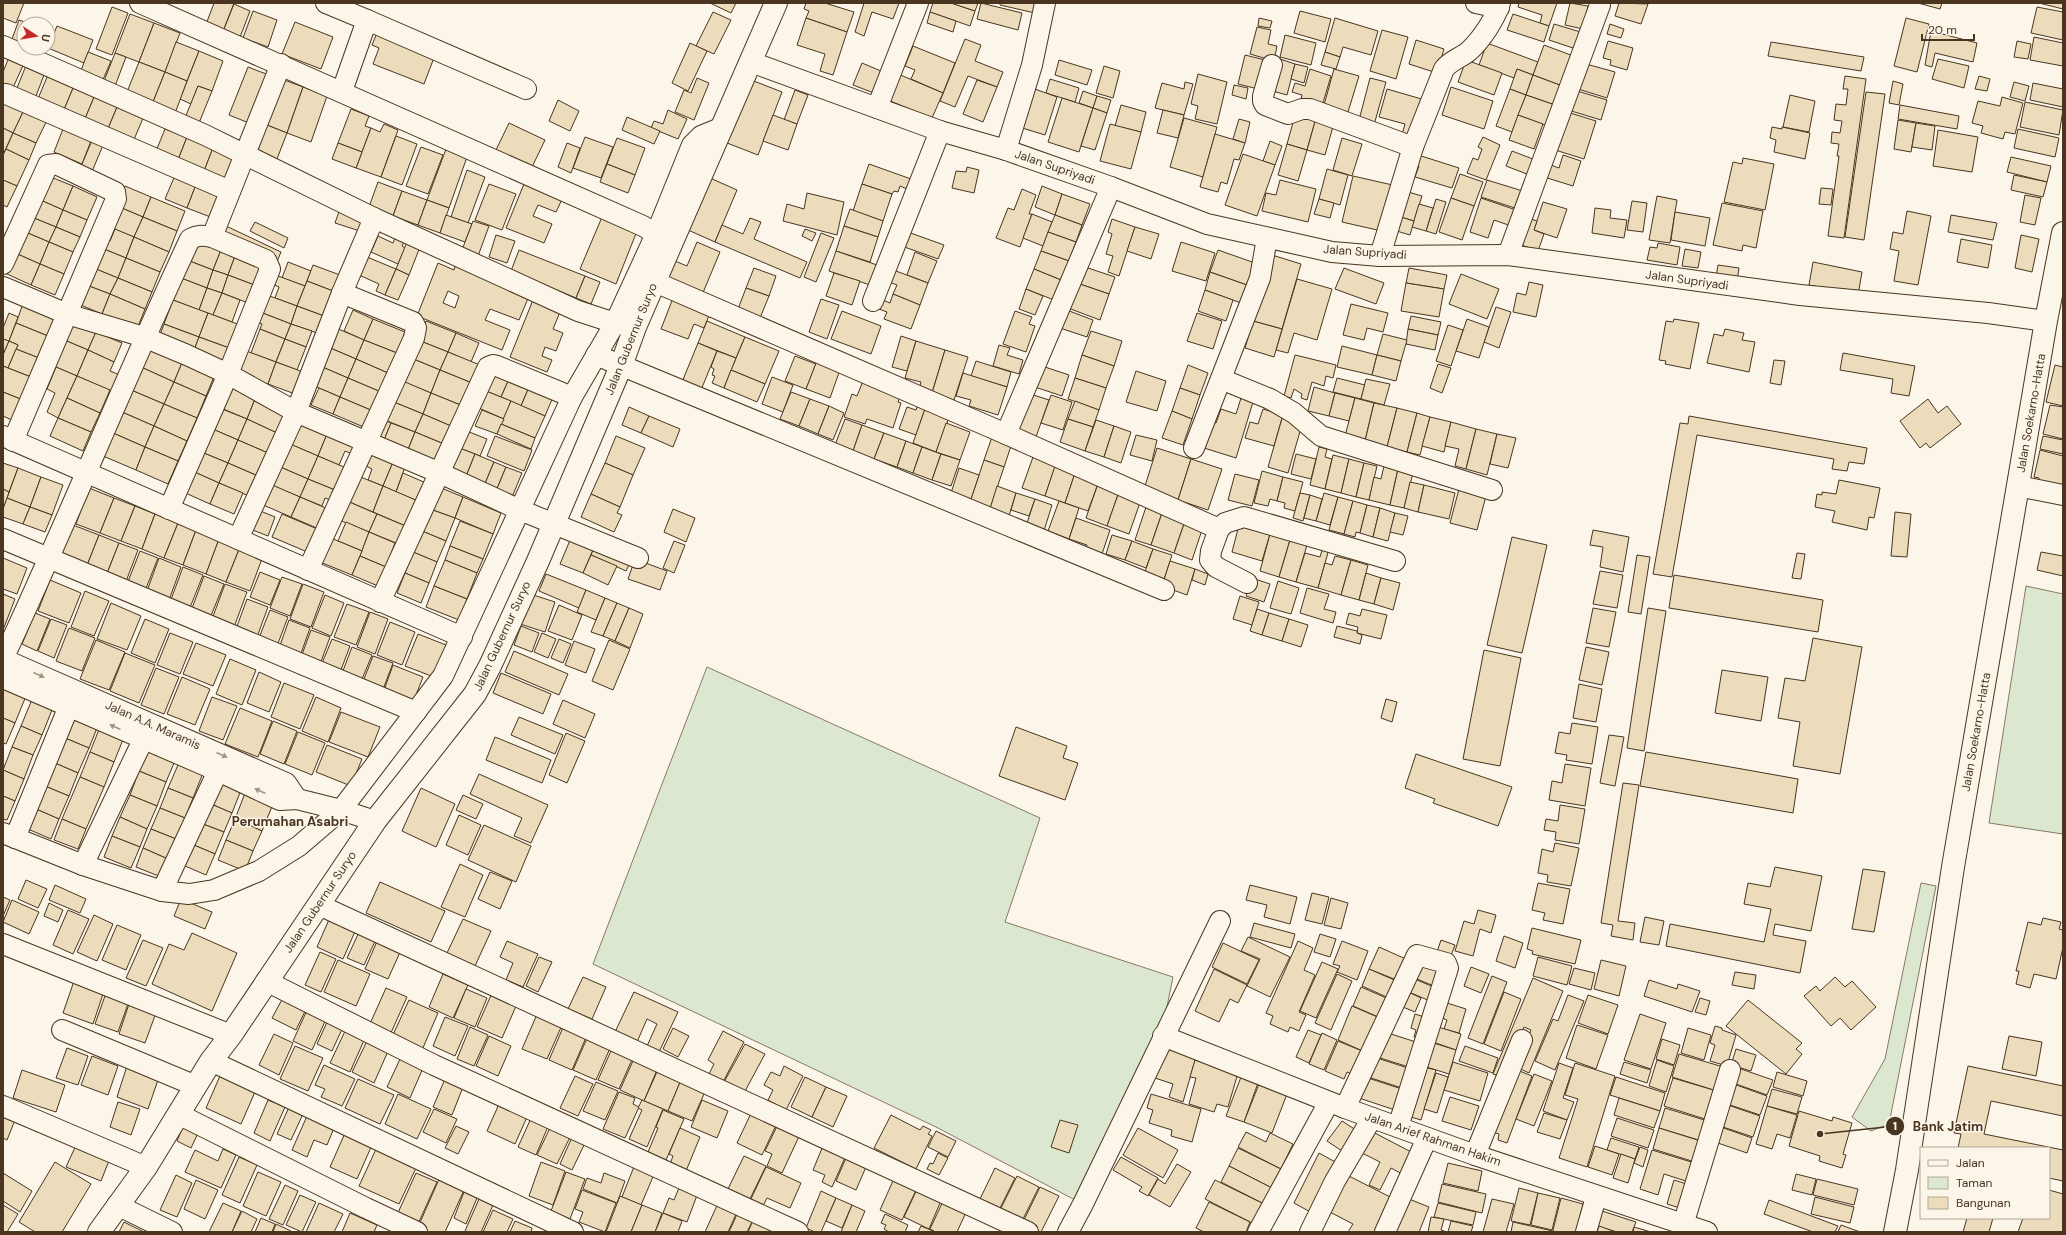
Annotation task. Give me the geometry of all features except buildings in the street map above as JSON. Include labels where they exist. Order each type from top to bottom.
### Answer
[{"type":"main road","points":[[751,62],[776,3]]},
{"type":"main road","name":"Jalan Gubernur Suryo","points":[[99,1232],[117,1205],[146,1167],[211,1061],[231,1035],[375,821],[476,694],[554,522],[621,366],[625,325],[655,282],[664,239],[723,127],[751,62]]},
{"type":"main road","name":"Jalan Soekarno-Hatta","points":[[1895,1232],[1907,1170],[1953,868],[2046,321],[2063,233]]},
{"type":"street","points":[[69,706],[9,836],[83,865],[162,891],[189,894],[214,890],[259,871],[299,846],[341,810],[442,676],[462,637],[572,397],[596,355],[625,325],[664,239],[643,226],[342,91],[140,3]]},
{"type":"street","points":[[326,3],[526,89]]},
{"type":"street","points":[[877,108],[918,3]]},
{"type":"street","points":[[1006,150],[1032,65],[1045,3]]},
{"type":"street","points":[[1380,256],[1413,147],[1444,69],[1448,63],[1469,51],[1481,38],[1500,5],[1476,3]]},
{"type":"street","points":[[1508,255],[1600,5]]},
{"type":"street","points":[[342,91],[366,20]]},
{"type":"street","points":[[3,46],[205,135],[374,218],[578,311],[625,325]]},
{"type":"street","name":"Jalan Supriyadi","points":[[751,62],[940,130],[1006,150],[1111,187],[1207,224],[1332,252],[1380,256],[1508,255],[1800,295],[1988,313],[2046,321]]},
{"type":"street","points":[[212,236],[281,64]]},
{"type":"street","points":[[1272,65],[1262,101],[1265,105],[1288,114],[1302,109],[1310,109],[1413,147]]},
{"type":"street","points":[[3,94],[230,191]]},
{"type":"street","points":[[873,301],[940,130]]},
{"type":"street","points":[[3,264],[48,165],[56,164],[114,192],[116,199],[67,314],[8,439],[462,637]]},
{"type":"street","points":[[1006,434],[1111,187]]},
{"type":"street","points":[[238,539],[296,412],[342,293],[374,218]]},
{"type":"street","points":[[3,659],[50,559],[144,338],[190,240],[197,235],[212,236],[266,260],[270,269],[228,374],[169,509]]},
{"type":"street","points":[[1194,448],[1260,278],[1267,238]]},
{"type":"street","points":[[655,282],[1006,434],[1219,529]]},
{"type":"street","points":[[3,287],[67,314],[144,338],[228,374],[296,412],[440,473],[520,510],[554,522],[638,558]]},
{"type":"street","points":[[308,570],[414,338],[416,328],[413,322],[342,293]]},
{"type":"street","points":[[596,355],[1164,590]]},
{"type":"street","points":[[380,602],[488,367],[493,365],[497,366],[572,397]]},
{"type":"street","points":[[1221,379],[1270,399],[1294,412],[1321,436],[1492,490]]},
{"type":"street","points":[[2018,486],[2063,495]]},
{"type":"street","points":[[1247,583],[1216,567],[1210,560],[1211,551],[1219,529],[1225,523],[1244,518],[1395,561]]},
{"type":"street","points":[[3,540],[416,712]]},
{"type":"street","name":"Jalan A.A. Maramis","points":[[3,659],[286,783],[297,799]]},
{"type":"street","name":"Jalan A.A. Maramis","points":[[3,678],[143,740],[218,770],[280,800],[297,799],[341,810],[375,821]]},
{"type":"street","points":[[83,865],[143,740]]},
{"type":"street","points":[[162,891],[218,770]]},
{"type":"street","points":[[319,905],[1028,1232]]},
{"type":"street","points":[[1068,1232],[1220,921]]},
{"type":"street","points":[[3,944],[231,1035]]},
{"type":"street","points":[[1310,1232],[1335,1182],[1350,1109],[1417,955],[1446,963],[1448,968],[1398,1127]]},
{"type":"street","points":[[266,981],[434,1065],[798,1232]]},
{"type":"street","points":[[62,1030],[196,1086]]},
{"type":"street","name":"Jalan Arief Rahman Hakim","points":[[1163,1036],[1427,1138],[1475,1155],[1519,1168],[1596,1197],[1707,1232]]},
{"type":"street","points":[[1475,1155],[1522,1040]]},
{"type":"street","points":[[211,1061],[573,1232]]},
{"type":"street","points":[[1683,1225],[1730,1070]]},
{"type":"street","points":[[3,1106],[146,1167]]},
{"type":"street","points":[[1258,1232],[1350,1109]]},
{"type":"street","points":[[178,1114],[417,1232]]},
{"type":"street","points":[[1385,1232],[1427,1138]]},
{"type":"street","points":[[1586,1232],[1596,1197]]},
{"type":"street","points":[[117,1205],[172,1232]]},
{"type":"green space","points":[[2026,586],[2063,594],[2063,834],[1989,823]]},
{"type":"green space","points":[[707,667],[1040,818],[1005,922],[1173,977],[1161,1036],[1079,1202],[936,1127],[593,964]]},
{"type":"green space","points":[[1921,883],[1936,886],[1889,1124],[1871,1131],[1852,1117],[1885,1059]]},
{"type":"place","name":"Bank Jatim","points":[[1820,1134]]},
{"type":"district","name":"Perumahan Asabri","points":[[290,821]]}]
